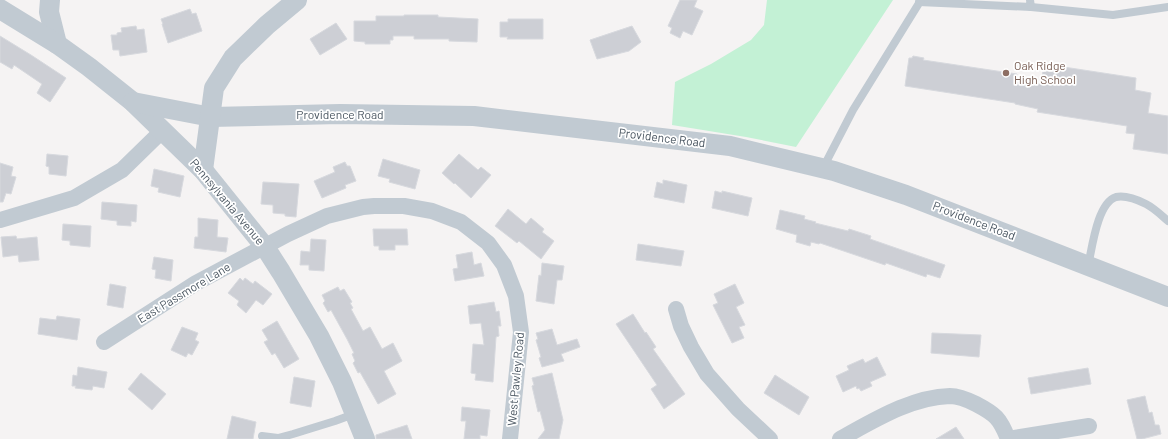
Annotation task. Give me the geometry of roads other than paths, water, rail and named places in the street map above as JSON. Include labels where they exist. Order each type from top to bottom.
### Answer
[{"type":"street","points":[[50,0],[49,12],[57,44]]},
{"type":"street","points":[[204,170],[214,88],[233,58],[267,25],[297,0]]},
{"type":"street","name":"Pennsylvania Avenue","points":[[8,7],[89,67],[133,102],[204,170],[265,247],[281,272],[319,336],[342,382],[365,439]]},
{"type":"street","name":"Providence Road","points":[[133,102],[211,117],[340,114],[474,116],[730,146],[823,168],[906,195],[1168,297]]},
{"type":"street","points":[[0,220],[74,198],[122,170],[163,130]]},
{"type":"street","name":"East Passmore Lane","points":[[104,342],[196,283],[288,234],[327,216],[363,207],[404,206],[432,211],[461,222],[488,243],[504,265],[516,296]]},
{"type":"street","name":"West Pawley Road","points":[[510,439],[521,332],[516,296]]},
{"type":"street","points":[[676,309],[681,326],[691,347],[707,374],[738,409],[770,439]]},
{"type":"street","points":[[840,439],[890,412],[920,400],[951,396],[967,400],[989,411],[1001,423],[1008,439],[1089,426]]},
{"type":"lane","points":[[823,168],[852,110],[865,92],[920,1],[1030,4],[1113,15],[1168,7]]},
{"type":"lane","points":[[1088,266],[1098,220],[1106,204],[1116,197],[1129,197],[1147,204],[1168,221]]},
{"type":"lane","points":[[262,436],[278,438],[354,414]]},
{"type":"place","name":"Oak Ridge High School","points":[[1006,73]]}]
